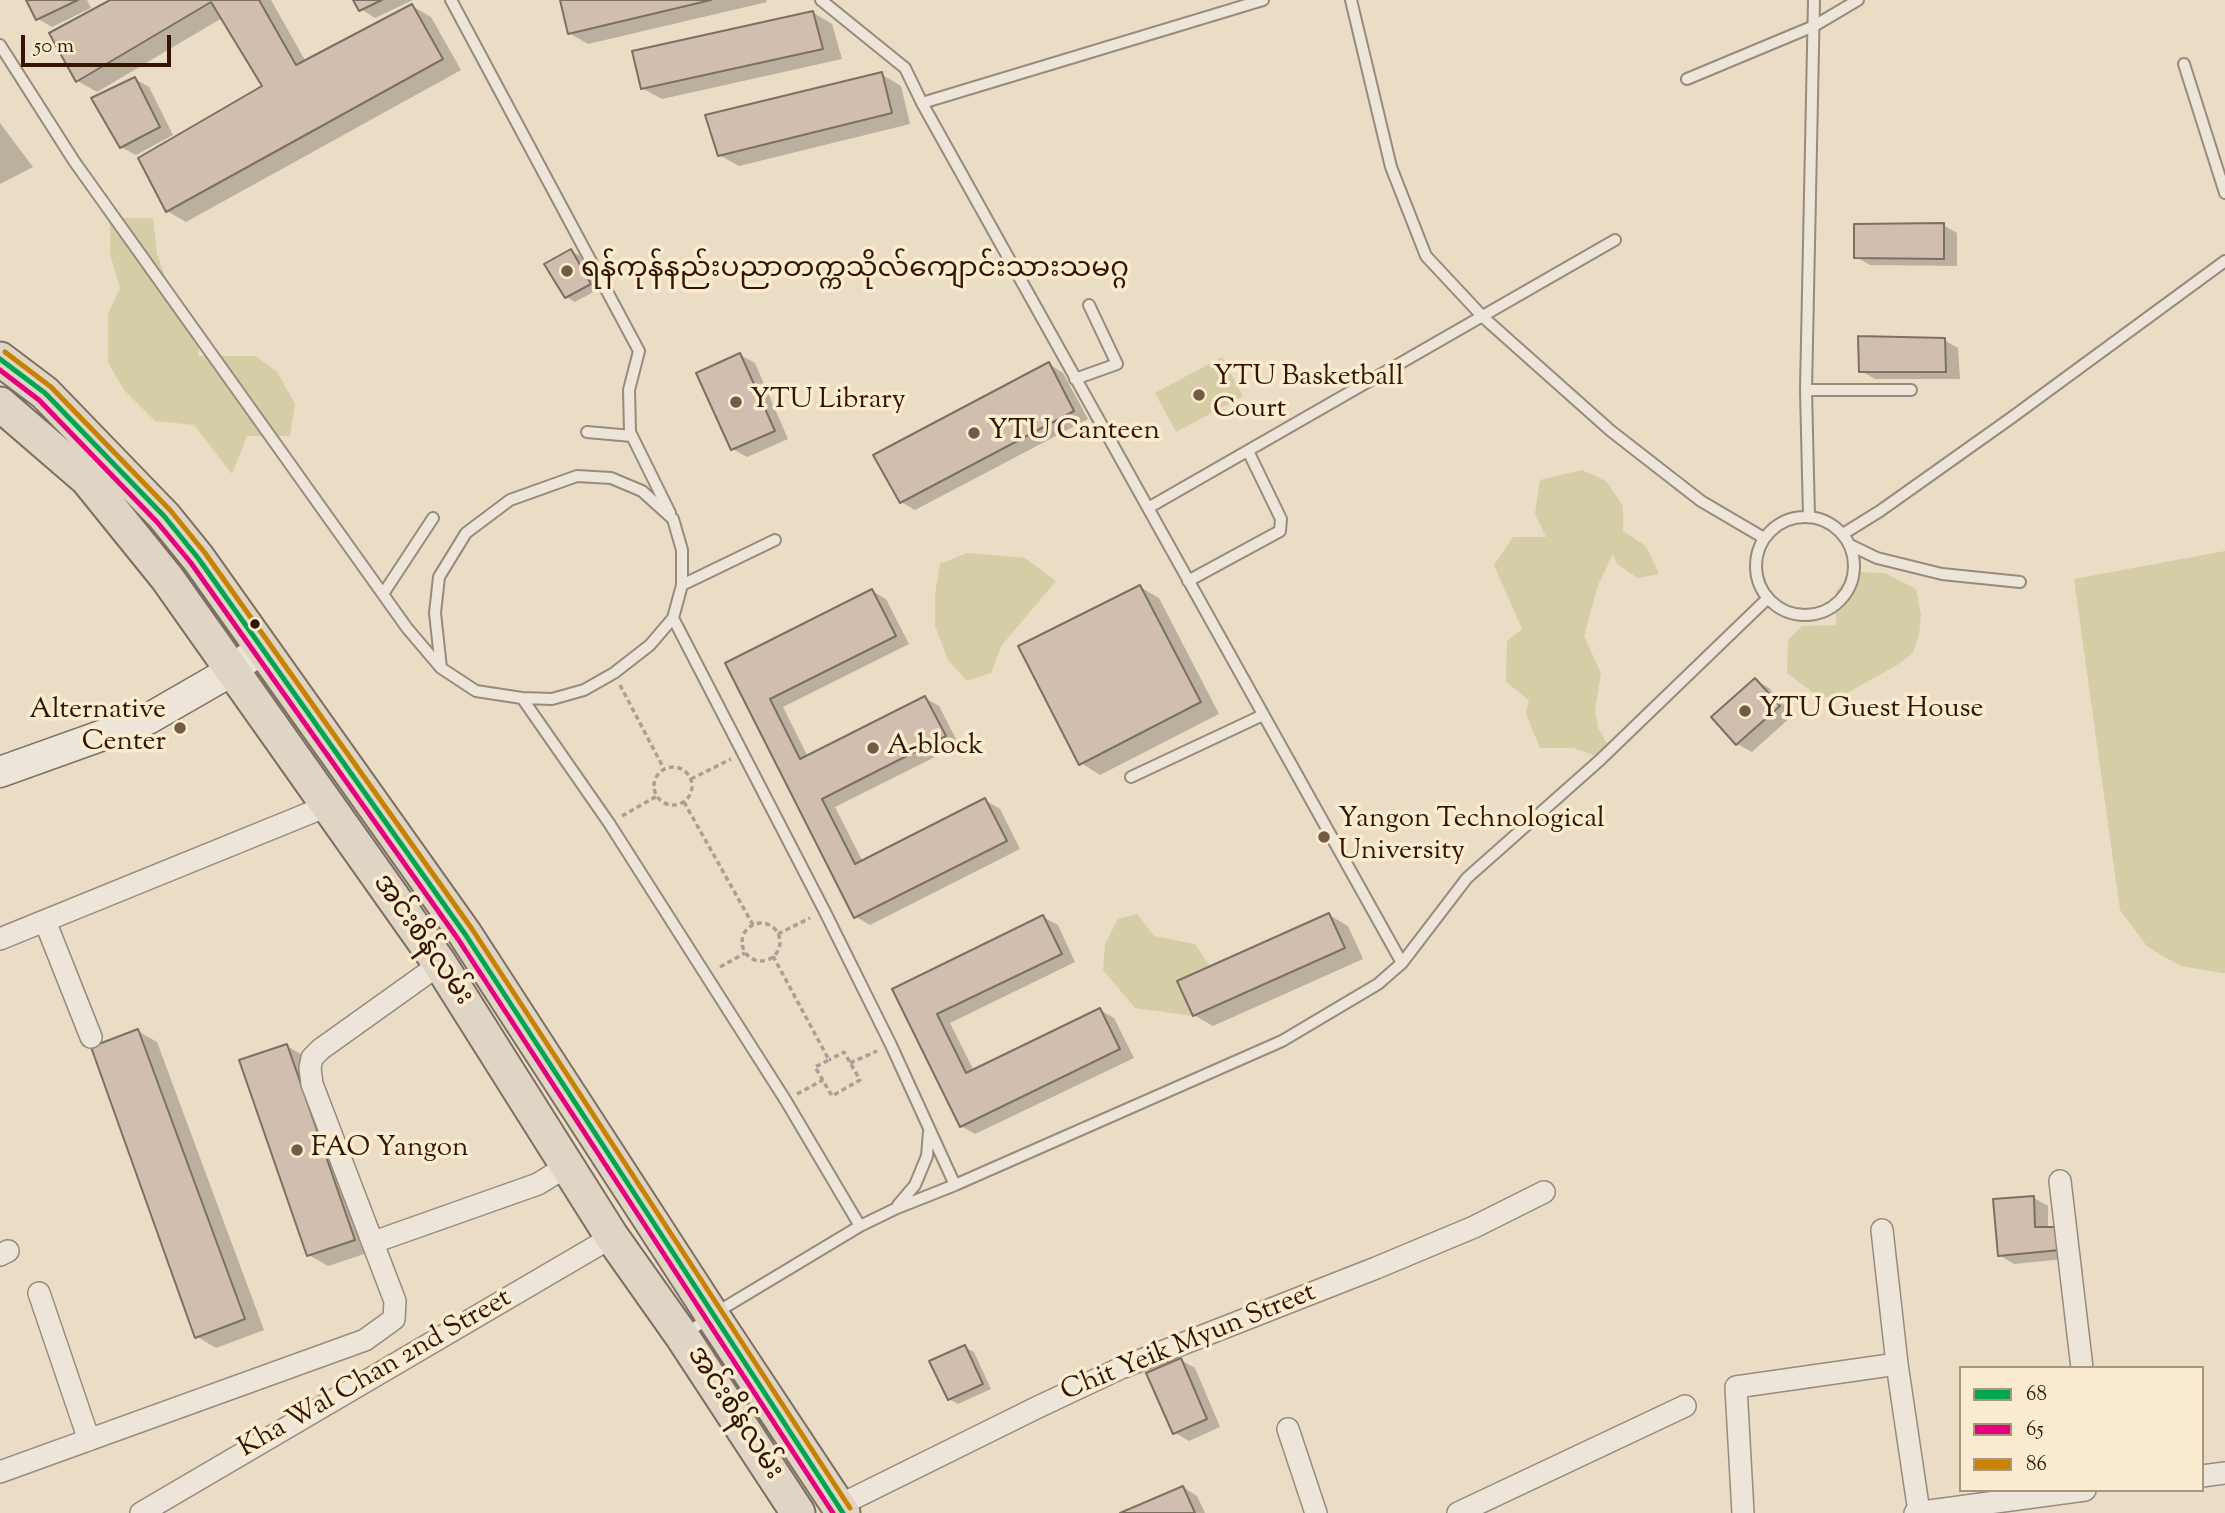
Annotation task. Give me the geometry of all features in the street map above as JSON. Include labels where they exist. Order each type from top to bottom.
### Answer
[{"type":"main road","name":"အင်းစိန်လမ်း","points":[[0,359],[46,393],[164,516],[198,558],[465,934],[840,1509]]},
{"type":"main road","name":"အင်းစိန်လမ်း","points":[[4,413],[87,479],[167,578],[440,964],[612,1237],[682,1336],[798,1513]]},
{"type":"main road","points":[[0,772],[148,719],[233,670],[261,649]]},
{"type":"street","points":[[0,939],[327,806]]},
{"type":"street","points":[[45,921],[91,1037]]},
{"type":"street","points":[[0,1472],[365,1340],[394,1319],[395,1301],[313,1084],[310,1068],[312,1058],[321,1049],[440,964]]},
{"type":"street","points":[[374,1242],[538,1184],[567,1166]]},
{"type":"street","points":[[2060,1181],[2082,1366]]},
{"type":"street","name":"Chit Yeik Myun Street","points":[[840,1509],[1038,1407],[1121,1368],[1376,1268],[1474,1227],[1544,1192]]},
{"type":"street","points":[[1882,1230],[1917,1513],[2070,1492]]},
{"type":"street","name":"Kha Wal Chan 2nd Street","points":[[141,1513],[612,1237]]},
{"type":"street","points":[[39,1293],[89,1440]]},
{"type":"street","points":[[1743,1513],[1735,1387],[1897,1364]]},
{"type":"street","points":[[1458,1513],[1685,1406]]},
{"type":"street","points":[[1288,1429],[1316,1513]]},
{"type":"street","points":[[2204,1476],[2225,1473]]},
{"type":"lane","points":[[0,45],[74,161],[407,628],[441,668],[476,691],[522,698],[552,699],[584,690],[614,673],[650,645],[673,618],[682,585],[682,550],[673,519],[632,436],[629,390],[639,351],[451,0]]},
{"type":"lane","points":[[821,0],[905,68],[1075,379],[1402,963]]},
{"type":"lane","points":[[922,103],[1263,0]]},
{"type":"lane","points":[[1351,0],[1391,167],[1426,256],[1483,317],[1611,431],[1701,501],[1764,538]]},
{"type":"lane","points":[[1809,517],[1806,390],[1814,0]]},
{"type":"lane","points":[[1687,79],[1814,26],[1858,0]]},
{"type":"lane","points":[[2184,64],[2225,193]]},
{"type":"lane","points":[[1148,508],[1615,240]]},
{"type":"lane","points":[[1843,534],[2011,418],[2225,261]]},
{"type":"lane","points":[[1075,379],[1117,364],[1089,305]]},
{"type":"lane","points":[[1806,390],[1910,390]]},
{"type":"lane","points":[[587,432],[632,436]]},
{"type":"lane","points":[[1188,581],[1280,531],[1281,519],[1248,451]]},
{"type":"lane","points":[[441,668],[435,612],[439,577],[466,533],[510,500],[577,476],[611,478],[642,491],[673,519]]},
{"type":"lane","points":[[1809,517],[1822,520],[1843,534],[1854,557],[1855,570],[1852,583],[1838,604],[1815,615],[1802,615],[1789,613],[1768,598],[1760,587],[1756,563],[1764,538],[1784,522],[1809,517]]},
{"type":"lane","points":[[383,594],[433,518]]},
{"type":"lane","points":[[682,585],[775,540]]},
{"type":"lane","points":[[1850,545],[1877,558],[1932,572],[2020,582]]},
{"type":"lane","points":[[682,1336],[860,1226],[1282,1041],[1378,984],[1402,963],[1467,878],[1600,760],[1768,598]]},
{"type":"lane","points":[[673,618],[824,910],[891,1045],[955,1185]]},
{"type":"lane","points":[[522,698],[609,823],[786,1101],[860,1226]]},
{"type":"lane","points":[[1131,777],[1263,715]]},
{"type":"lane","points":[[897,1208],[915,1185],[927,1156],[929,1129]]},
{"type":"path","points":[[614,673],[664,769]]},
{"type":"path","points":[[691,779],[742,753]]},
{"type":"path","points":[[677,767],[688,773],[692,792],[684,802],[673,805],[661,801],[657,796],[654,784],[664,769],[677,767]]},
{"type":"path","points":[[609,823],[657,796]]},
{"type":"path","points":[[684,802],[753,926]]},
{"type":"path","points":[[778,934],[824,910]]},
{"type":"path","points":[[764,924],[778,934],[779,946],[774,957],[762,961],[745,953],[744,934],[753,926],[764,924]]},
{"type":"path","points":[[706,975],[745,953]]},
{"type":"path","points":[[774,957],[829,1060]]},
{"type":"path","points":[[850,1063],[891,1045]]},
{"type":"path","points":[[844,1052],[850,1063],[860,1080],[832,1096],[816,1067],[844,1052]]},
{"type":"path","points":[[786,1101],[822,1080]]},
{"type":"shaded area","points":[[110,218],[153,218],[157,254],[174,301],[202,329],[198,356],[256,356],[277,372],[295,404],[290,436],[247,436],[232,474],[194,425],[155,421],[125,391],[108,363],[108,314],[120,288],[110,254]]},
{"type":"shaded area","name":"YTU Basketball Court","points":[[1222,357],[1243,396],[1176,432],[1155,393]]},
{"type":"shaded area","points":[[1582,470],[1606,481],[1623,506],[1623,531],[1646,546],[1659,574],[1638,578],[1617,564],[1613,554],[1598,585],[1584,636],[1601,673],[1595,710],[1598,728],[1608,745],[1597,756],[1573,748],[1540,748],[1526,714],[1529,700],[1506,682],[1507,641],[1522,629],[1494,565],[1513,537],[1546,537],[1535,514],[1540,480]]},
{"type":"shaded area","points":[[2225,551],[2225,973],[2222,973],[2181,966],[2161,955],[2147,946],[2120,910],[2074,579]]},
{"type":"shaded area","points":[[967,553],[1025,558],[1056,581],[1002,645],[991,673],[967,681],[948,660],[935,626],[935,594],[940,564]]},
{"type":"shaded area","points":[[1853,572],[1885,573],[1916,589],[1921,615],[1919,636],[1912,654],[1897,665],[1845,694],[1820,698],[1787,673],[1788,640],[1802,626],[1836,625],[1836,591]]},
{"type":"shaded area","points":[[1137,914],[1154,936],[1195,944],[1210,966],[1177,981],[1193,1016],[1135,1008],[1103,970],[1105,944],[1118,919]]},
{"type":"building","points":[[26,0],[78,0],[36,20]]},
{"type":"building","points":[[110,0],[259,0],[296,65],[412,4],[443,59],[166,212],[138,158],[262,86],[211,2],[76,82],[49,33]]},
{"type":"building","points":[[353,0],[382,0],[359,11]]},
{"type":"building","points":[[560,0],[711,0],[568,34]]},
{"type":"building","points":[[813,11],[823,49],[641,89],[632,51]]},
{"type":"building","points":[[882,72],[892,113],[718,156],[705,115]]},
{"type":"building","points":[[135,77],[160,127],[120,148],[91,98]]},
{"type":"building","points":[[1944,223],[1944,259],[1854,258],[1854,224]]},
{"type":"building","points":[[571,249],[591,284],[565,298],[544,264]]},
{"type":"building","points":[[1858,336],[1945,338],[1946,372],[1859,372]]},
{"type":"building","name":"YTU Library","points":[[740,353],[775,431],[731,450],[696,373]]},
{"type":"building","name":"YTU Canteen","points":[[1049,362],[1074,411],[900,503],[873,455]]},
{"type":"building","points":[[1140,585],[1201,702],[1079,765],[1018,646]]},
{"type":"building","name":"A-block","points":[[872,589],[896,636],[770,699],[800,759],[925,696],[946,736],[822,799],[855,864],[985,798],[1007,841],[854,918],[725,663]]},
{"type":"building","name":"YTU Guest House","points":[[1755,678],[1780,706],[1736,745],[1711,717]]},
{"type":"building","points":[[1329,913],[1345,948],[1193,1016],[1177,981]]},
{"type":"building","points":[[1043,915],[1062,954],[937,1014],[966,1073],[1100,1008],[1120,1049],[960,1127],[892,989]]},
{"type":"building","points":[[138,1029],[245,1319],[195,1338],[91,1047]]},
{"type":"building","name":"FAO Yangon","points":[[287,1044],[355,1240],[307,1256],[239,1060]]},
{"type":"building","points":[[2034,1196],[2035,1227],[2058,1227],[2060,1250],[1998,1256],[1993,1199]]},
{"type":"building","points":[[965,1345],[983,1384],[948,1400],[929,1361]]},
{"type":"building","points":[[1181,1358],[1207,1419],[1173,1434],[1146,1373]]},
{"type":"building","points":[[1183,1486],[1195,1513],[1120,1513]]},
{"type":"transit line","name":"86","points":[[5,352],[51,387],[170,510],[205,553],[472,929],[850,1508]]},
{"type":"transit line","name":"68","points":[[0,359],[45,393],[164,516],[198,558],[465,934],[843,1513]]},
{"type":"transit line","name":"65","points":[[0,370],[39,400],[157,522],[191,563],[458,939],[833,1513]]},
{"type":"place","name":"ရန်ကုန်နည်းပညာတက္ကသိုလ်ကျောင်းသားသမဂ္ဂ","points":[[567,271]]},
{"type":"place","name":"YTU Basketball Court","points":[[1199,395]]},
{"type":"place","name":"YTU Library","points":[[736,402]]},
{"type":"place","name":"YTU Canteen","points":[[974,433]]},
{"type":"place","name":"YTU Guest House","points":[[1745,711]]},
{"type":"place","name":"Alternative Center","points":[[180,728]]},
{"type":"place","name":"A-block","points":[[873,748]]},
{"type":"place","name":"Yangon Technological University","points":[[1324,837]]},
{"type":"place","name":"FAO Yangon","points":[[297,1150]]}]
